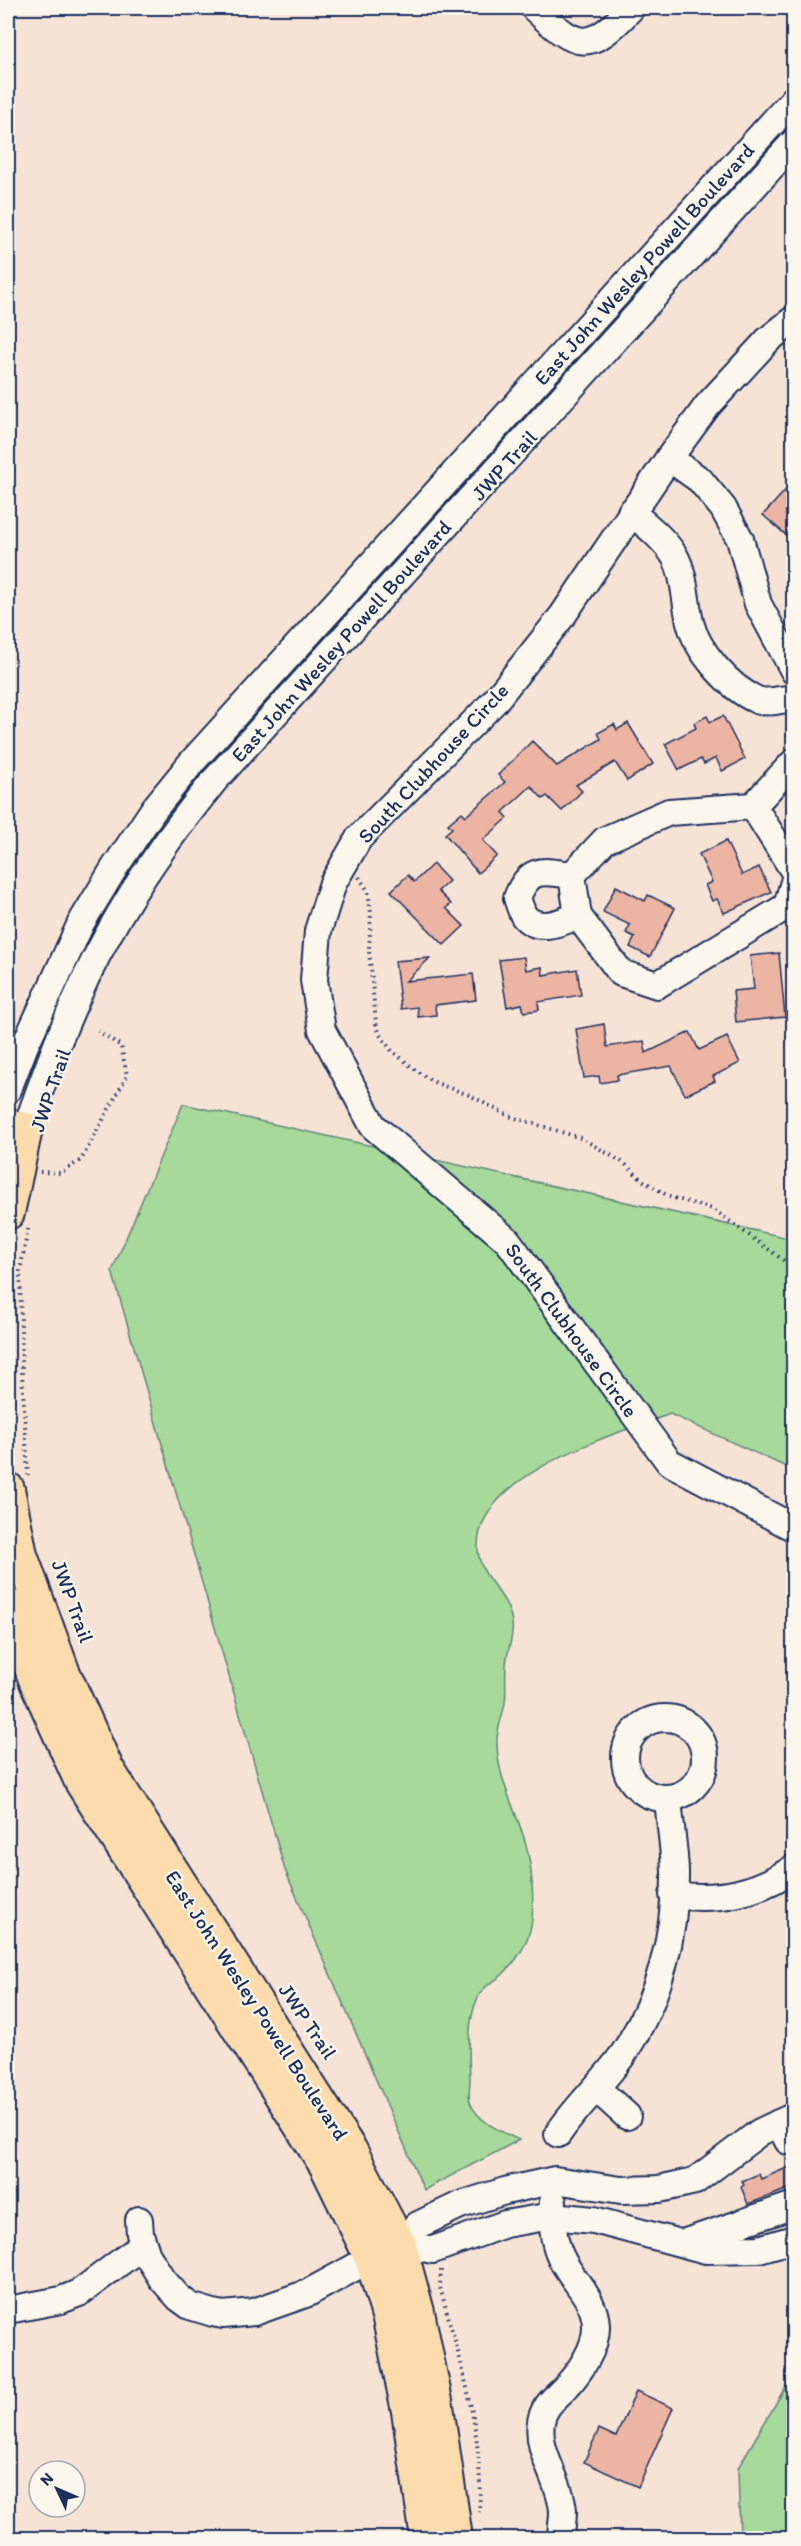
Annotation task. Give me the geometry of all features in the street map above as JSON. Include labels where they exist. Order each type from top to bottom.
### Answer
[{"type":"main road","name":"East John Wesley Powell Boulevard","points":[[17,1127],[18,1220]]},
{"type":"main road","name":"East John Wesley Powell Boulevard","points":[[18,1487],[21,1555],[63,1671],[107,1768],[351,2151],[399,2243],[418,2313],[437,2406],[456,2538]]},
{"type":"main road","name":"East John Wesley Powell Boulevard","points":[[8,1605],[36,1682],[81,1782],[326,2166],[372,2258],[389,2319],[408,2411],[427,2538]]},
{"type":"street","points":[[534,8],[564,35],[589,41],[607,33],[631,8]]},
{"type":"street","name":"East John Wesley Powell Boulevard","points":[[8,1089],[25,1045],[81,923],[154,809],[200,753],[794,99]]},
{"type":"street","name":"East John Wesley Powell Boulevard","points":[[17,1127],[107,937],[177,826],[214,781],[794,142]]},
{"type":"street","name":"South Clubhouse Circle","points":[[794,319],[768,340],[708,405],[669,458],[563,615],[494,702],[359,838],[333,883],[318,931],[314,980],[322,1030],[373,1126],[508,1240],[669,1462],[794,1528]]},
{"type":"street","points":[[669,458],[700,480],[723,508],[740,539],[758,604],[794,671]]},
{"type":"street","points":[[632,512],[658,535],[674,556],[681,574],[690,625],[709,660],[728,681],[759,701],[794,698]]},
{"type":"street","points":[[572,875],[605,840],[669,812],[753,806],[794,762]]},
{"type":"street","points":[[753,806],[794,871]]},
{"type":"street","points":[[572,875],[540,871],[523,881],[517,898],[524,916],[538,925],[554,924],[578,916]]},
{"type":"street","points":[[572,875],[578,916],[621,973],[657,985],[787,906],[794,882]]},
{"type":"street","points":[[558,2134],[629,2044],[654,1997],[669,1936],[675,1872],[668,1799]]},
{"type":"street","points":[[673,1895],[694,1898],[726,1897],[761,1887],[794,1868]]},
{"type":"street","points":[[596,2088],[627,2116]]},
{"type":"street","points":[[8,2310],[61,2300],[79,2293],[141,2232],[153,2267],[179,2298],[201,2310],[223,2315],[254,2312],[308,2293],[399,2243],[418,2225],[460,2205],[505,2191],[555,2180],[621,2190],[659,2189],[695,2181],[760,2132],[789,2126]]},
{"type":"street","points":[[555,2180],[552,2216],[558,2250],[566,2268],[583,2289],[596,2325],[591,2350],[579,2370],[547,2406],[540,2422],[541,2444],[563,2510],[561,2538]]},
{"type":"street","points":[[682,2243],[794,2205]]},
{"type":"street","points":[[399,2243],[433,2250],[505,2224],[552,2216],[594,2220],[706,2250],[759,2249],[794,2239]]},
{"type":"path","points":[[354,872],[363,881],[368,891],[371,913],[369,950],[376,1023],[380,1035],[392,1051],[436,1083],[469,1095],[509,1116],[581,1138],[615,1157],[642,1180],[670,1197],[713,1209],[794,1268]]},
{"type":"path","points":[[39,1172],[61,1173],[81,1160],[127,1076],[121,1046],[98,1031]]},
{"type":"path","name":"JWP Trail","points":[[37,1183],[42,1161]]},
{"type":"path","points":[[18,1220],[22,1374],[18,1487]]},
{"type":"path","points":[[441,2263],[440,2287],[468,2390],[482,2479],[479,2515]]},
{"type":"green space","points":[[183,1104],[793,1239],[793,1470],[670,1414],[616,1433],[552,1461],[522,1479],[498,1500],[483,1523],[478,1550],[480,1560],[483,1570],[505,1602],[512,1622],[512,1636],[506,1664],[505,1703],[497,1738],[498,1755],[503,1779],[527,1848],[532,1878],[533,1909],[529,1934],[518,1956],[501,1976],[482,1991],[473,2011],[470,2034],[469,2097],[473,2109],[484,2121],[519,2140],[424,2190],[285,1870],[112,1271]]},
{"type":"green space","points":[[793,2374],[793,2538],[740,2538],[738,2468]]},
{"type":"building","points":[[794,481],[794,542],[763,515]]},
{"type":"building","points":[[707,716],[710,722],[723,716],[745,759],[722,771],[716,758],[704,764],[701,759],[679,770],[665,744],[696,728],[694,723]]},
{"type":"building","points":[[628,723],[653,764],[627,781],[615,762],[576,785],[582,791],[562,811],[547,796],[543,799],[531,786],[503,812],[508,818],[483,840],[497,856],[478,873],[445,834],[452,828],[448,824],[462,812],[466,816],[505,782],[498,775],[532,741],[557,766],[601,739],[598,733],[614,724],[617,730]]},
{"type":"building","points":[[726,841],[742,875],[759,867],[771,892],[724,913],[717,899],[712,901],[705,885],[712,882],[699,854]]},
{"type":"building","points":[[433,864],[449,881],[438,891],[451,904],[446,908],[464,926],[444,945],[391,891],[408,875],[414,882]]},
{"type":"building","points":[[616,886],[645,901],[648,895],[675,908],[650,957],[630,947],[635,937],[626,933],[630,925],[603,912]]},
{"type":"building","points":[[779,953],[785,1017],[736,1022],[733,991],[754,989],[750,956]]},
{"type":"building","points":[[524,957],[526,970],[542,967],[543,975],[577,969],[581,995],[538,1002],[539,1010],[524,1012],[522,1004],[507,1007],[499,960]]},
{"type":"building","points":[[430,958],[406,981],[473,974],[476,1000],[435,1005],[436,1015],[418,1017],[417,1007],[401,1009],[395,961]]},
{"type":"building","points":[[604,1024],[607,1047],[644,1041],[646,1053],[690,1032],[699,1050],[727,1037],[740,1063],[713,1076],[715,1081],[685,1095],[671,1066],[617,1075],[618,1080],[600,1083],[599,1076],[584,1078],[576,1029]]},
{"type":"building","points":[[794,2165],[794,2187],[748,2204],[741,2187],[744,2185],[742,2181],[759,2174],[761,2179]]},
{"type":"building","points":[[636,2391],[673,2408],[638,2487],[584,2462],[599,2429],[616,2437]]}]
